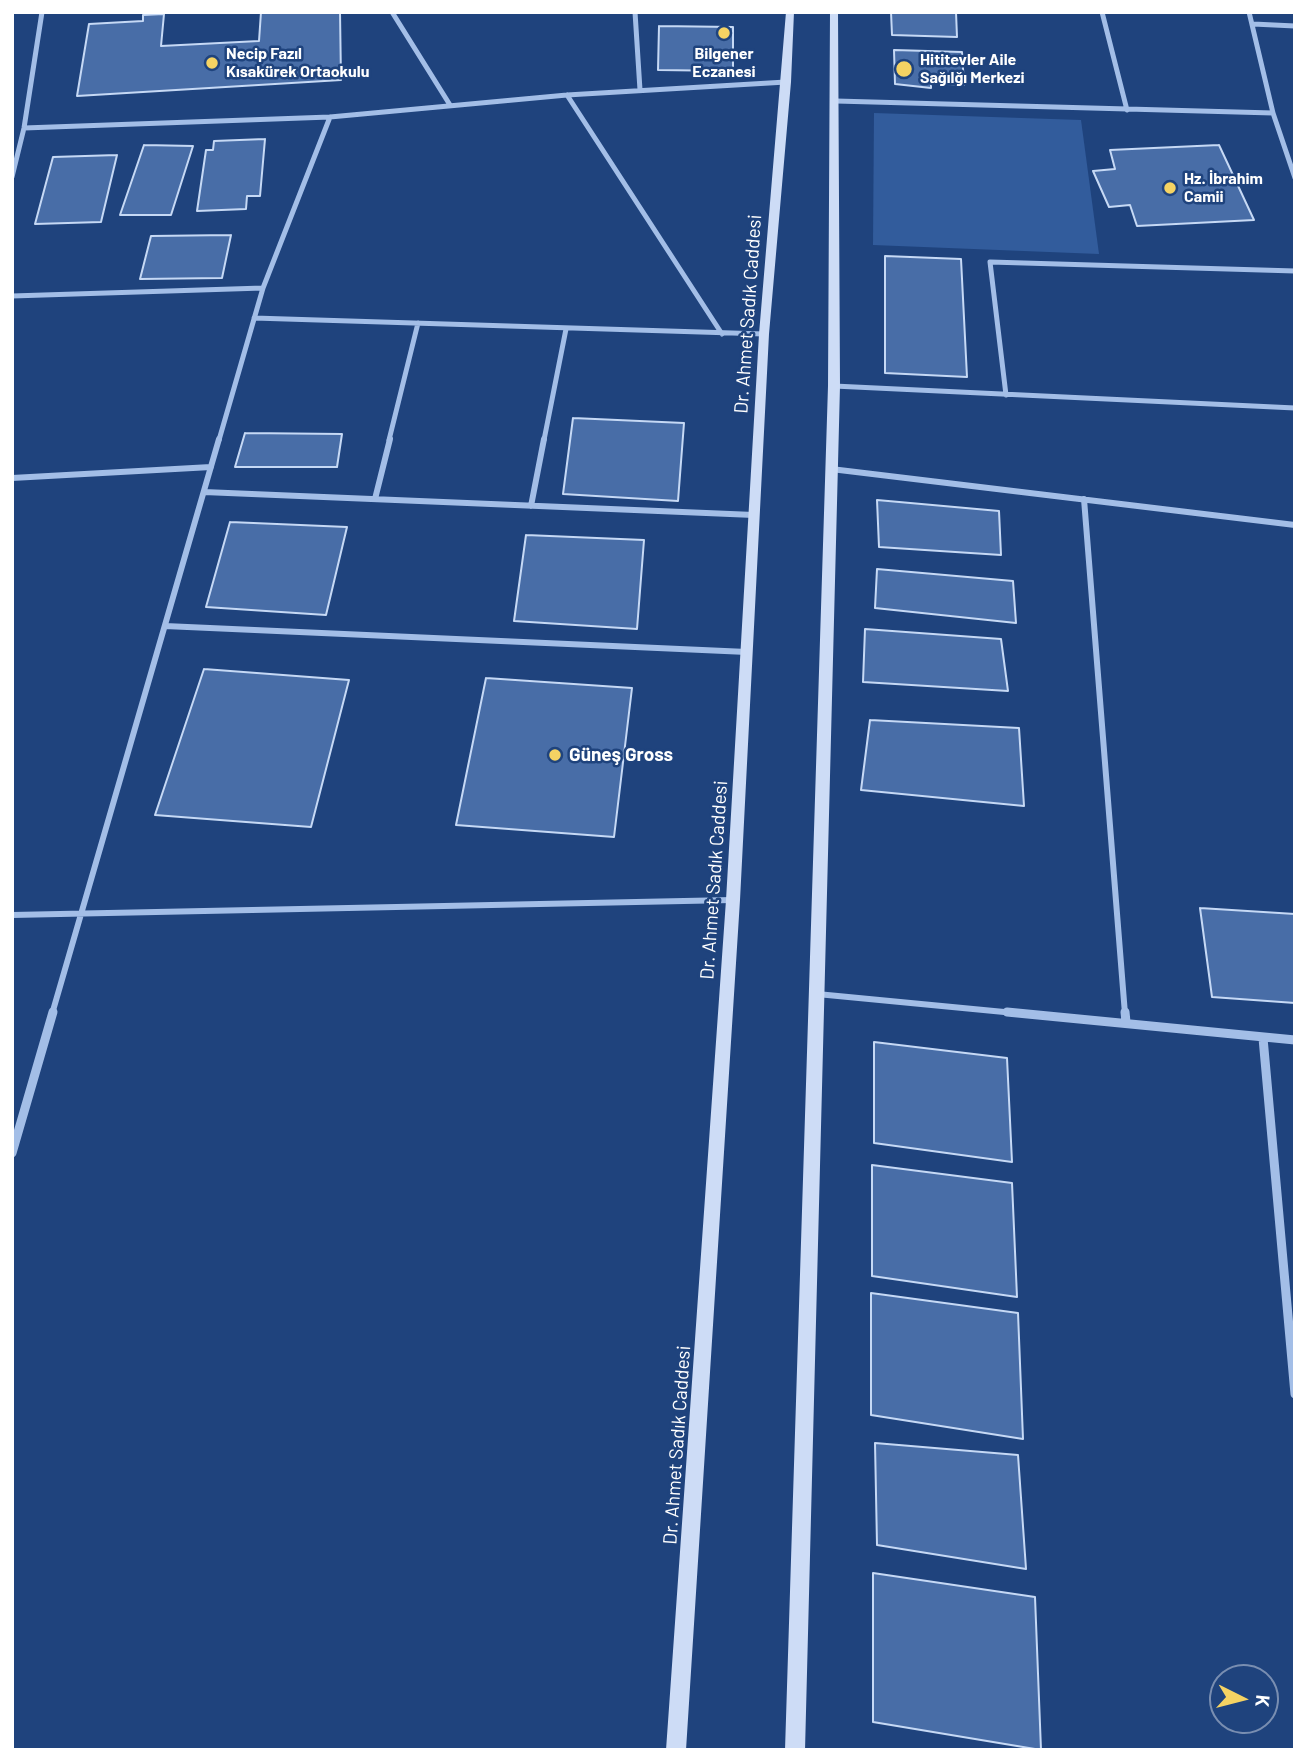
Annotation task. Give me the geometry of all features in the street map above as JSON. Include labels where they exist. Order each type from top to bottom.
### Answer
[{"type":"street","points":[[12,177],[24,128],[43,12]]},
{"type":"street","points":[[392,12],[450,105]]},
{"type":"street","points":[[635,12],[640,90]]},
{"type":"street","name":"Dr. Ahmet Sadık Caddesi","points":[[676,1750],[733,900],[764,334],[790,12]]},
{"type":"street","points":[[796,1750],[834,386],[834,12]]},
{"type":"street","points":[[1102,12],[1127,110]]},
{"type":"street","points":[[1249,12],[1273,113],[1295,178]]},
{"type":"street","points":[[1253,24],[1295,26]]},
{"type":"street","points":[[24,128],[330,117],[568,95],[786,82]]},
{"type":"street","points":[[568,95],[722,334]]},
{"type":"street","points":[[836,101],[1273,113]]},
{"type":"street","points":[[12,1153],[262,288],[330,117]]},
{"type":"street","points":[[1006,396],[990,262],[1295,271]]},
{"type":"street","points":[[12,296],[262,288]]},
{"type":"street","points":[[254,318],[764,334]]},
{"type":"street","points":[[374,499],[418,323]]},
{"type":"street","points":[[531,506],[566,329]]},
{"type":"street","points":[[834,386],[1295,408]]},
{"type":"street","points":[[12,478],[211,467]]},
{"type":"street","points":[[831,469],[1295,525]]},
{"type":"street","points":[[204,492],[754,515]]},
{"type":"street","points":[[1084,499],[1126,1022]]},
{"type":"street","points":[[165,626],[747,652]]},
{"type":"street","points":[[12,915],[733,900]]},
{"type":"street","points":[[816,994],[1295,1040]]},
{"type":"street","points":[[1262,1038],[1295,1394]]},
{"type":"shaded area","points":[[874,113],[1081,120],[1099,254],[873,245]]},
{"type":"building","name":"Necip Fazıl Kısakürek Ortaokulu","points":[[261,12],[340,12],[341,80],[77,96],[89,24],[143,21],[143,15],[164,14],[161,46],[259,41]]},
{"type":"building","points":[[891,12],[956,12],[957,37],[892,35]]},
{"type":"building","points":[[659,26],[733,27],[733,71],[658,70]]},
{"type":"building","points":[[894,50],[962,52],[964,85],[931,83],[931,88],[895,84]]},
{"type":"building","points":[[265,139],[260,196],[247,196],[246,209],[197,211],[206,150],[213,150],[214,141]]},
{"type":"building","points":[[144,145],[193,146],[171,215],[120,215]]},
{"type":"building","name":"Hz. İbrahim Camii","points":[[1219,145],[1254,220],[1137,226],[1130,205],[1109,207],[1093,171],[1115,169],[1110,150]]},
{"type":"building","points":[[117,155],[101,222],[35,224],[53,157]]},
{"type":"building","points":[[231,235],[222,278],[140,279],[151,236]]},
{"type":"building","points":[[885,256],[961,259],[967,377],[885,373]]},
{"type":"building","points":[[573,418],[684,423],[678,501],[563,494]]},
{"type":"building","points":[[245,433],[342,434],[337,467],[235,467]]},
{"type":"building","points":[[877,500],[999,511],[1001,555],[879,547]]},
{"type":"building","points":[[230,522],[347,527],[326,615],[206,607]]},
{"type":"building","points":[[526,535],[644,540],[637,629],[514,621]]},
{"type":"building","points":[[877,569],[1013,581],[1016,623],[875,608]]},
{"type":"building","points":[[865,629],[1001,639],[1008,691],[863,682]]},
{"type":"building","points":[[204,669],[349,680],[311,827],[155,815]]},
{"type":"building","points":[[486,678],[632,688],[614,837],[456,825]]},
{"type":"building","points":[[870,720],[1019,728],[1024,806],[861,790]]},
{"type":"building","points":[[1200,908],[1295,914],[1295,1003],[1212,997]]},
{"type":"building","points":[[874,1042],[1007,1058],[1012,1162],[874,1143]]},
{"type":"building","points":[[872,1165],[1012,1183],[1017,1297],[872,1276]]},
{"type":"building","points":[[871,1293],[1018,1313],[1023,1439],[871,1415]]},
{"type":"building","points":[[875,1443],[1018,1455],[1026,1569],[877,1545]]},
{"type":"building","points":[[873,1573],[1035,1597],[1041,1750],[873,1722]]},
{"type":"place","name":"Bilgener Eczanesi","points":[[724,33]]},
{"type":"place","name":"Necip Fazıl Kısakürek Ortaokulu","points":[[212,63]]},
{"type":"place","name":"Hititevler Aile Sağılğı Merkezi","points":[[904,69]]},
{"type":"place","name":"Hz. İbrahim Camii","points":[[1170,188]]},
{"type":"place","name":"Güneş Gross","points":[[555,755]]}]
